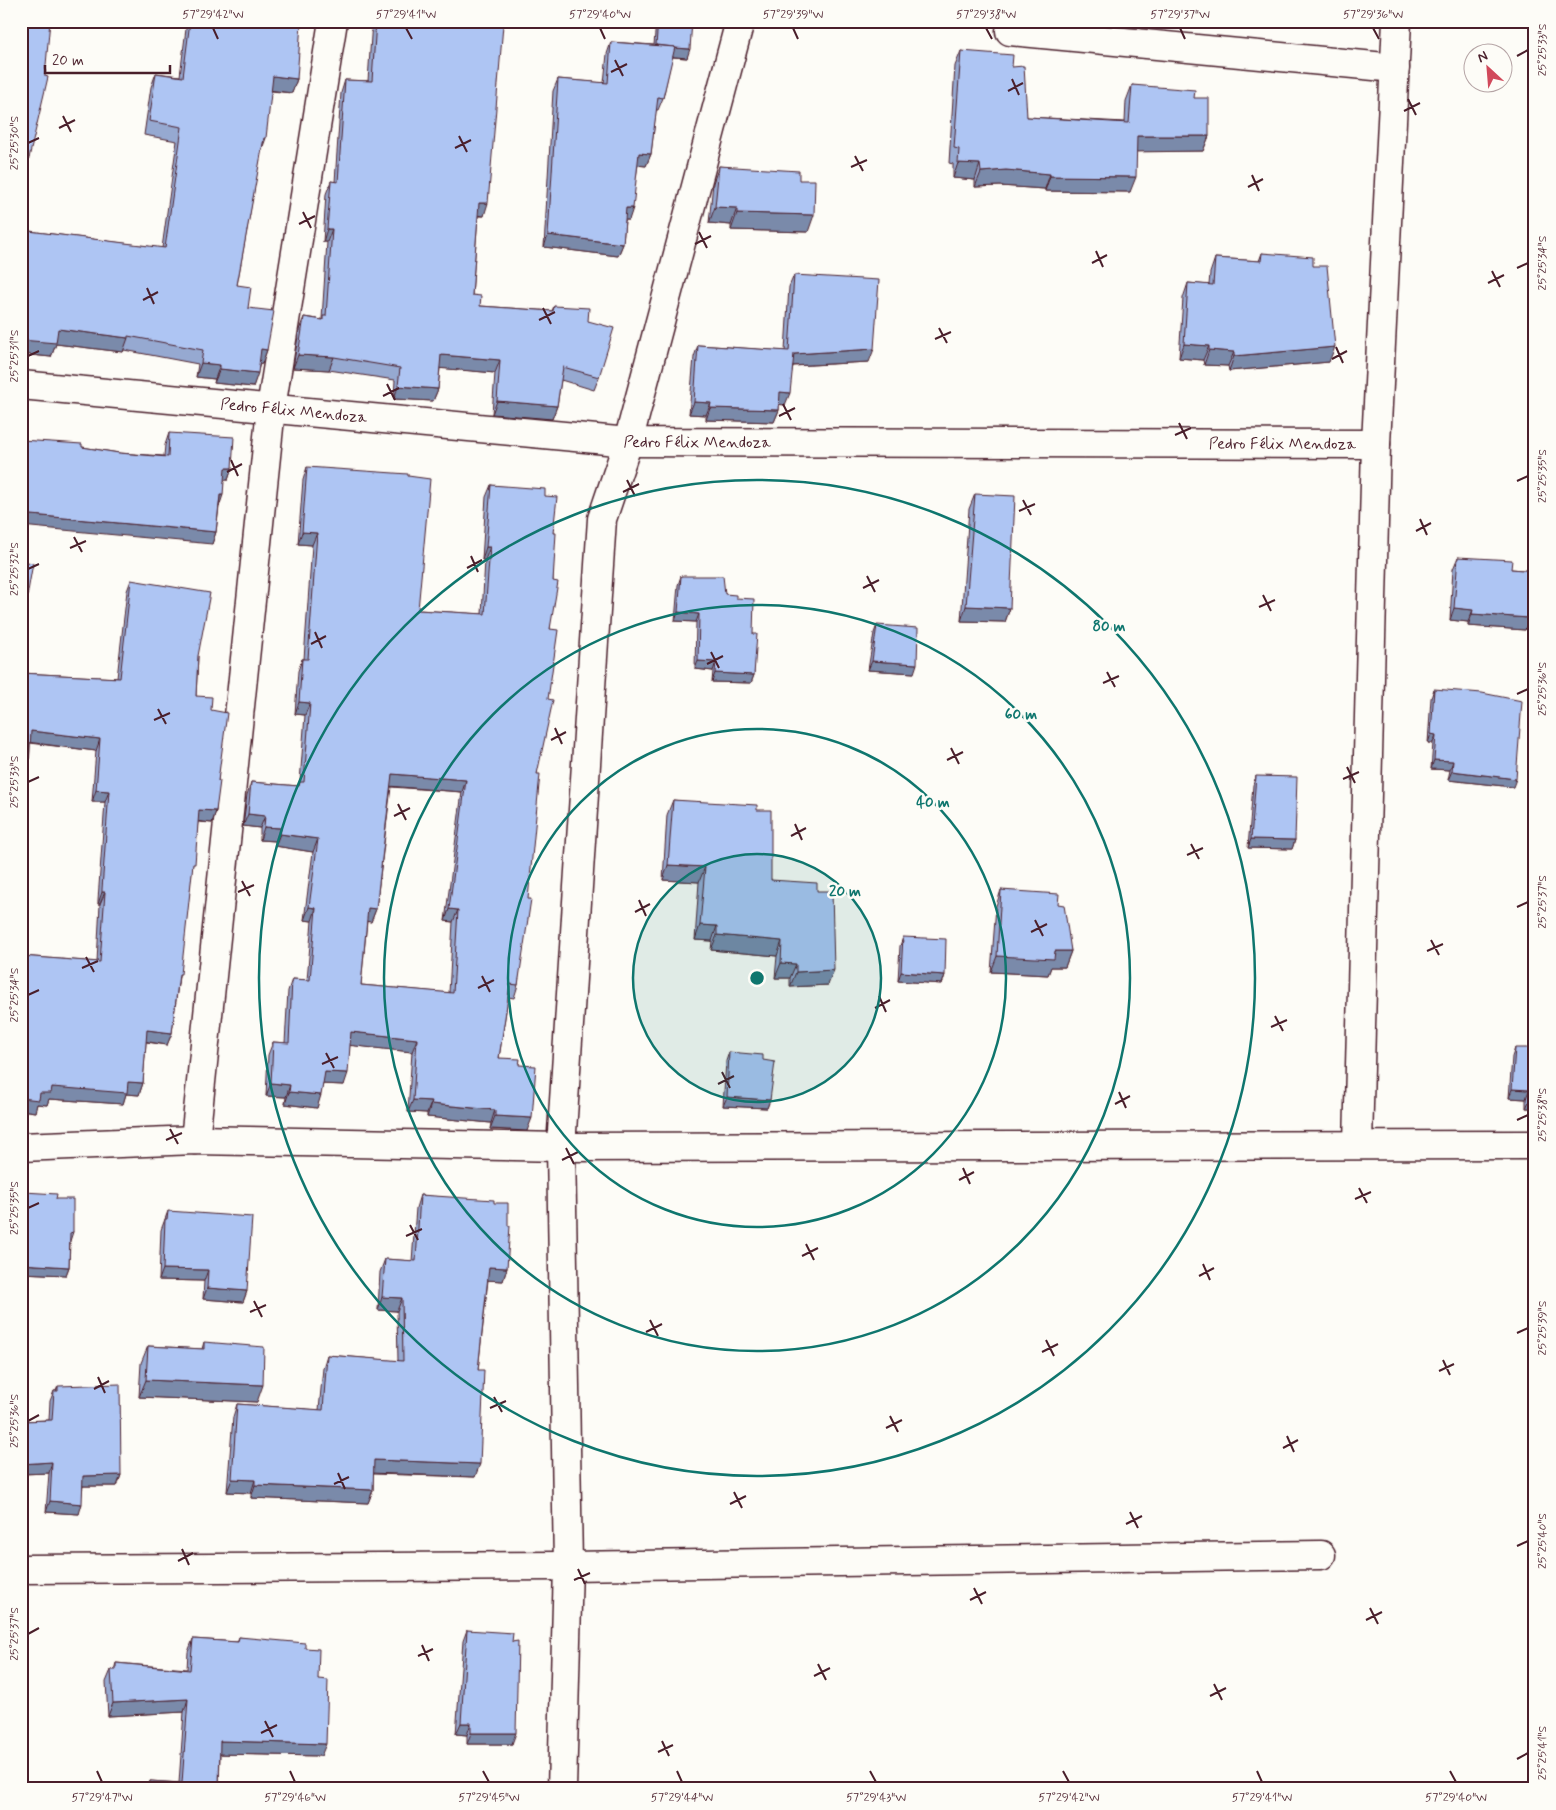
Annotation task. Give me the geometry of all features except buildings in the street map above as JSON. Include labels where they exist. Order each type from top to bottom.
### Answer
[{"type":"street","points":[[195,1140],[271,408],[333,21]]},
{"type":"street","points":[[562,1789],[568,1566],[561,1147],[602,518],[628,442],[740,21]]},
{"type":"street","points":[[1358,1144],[1376,444],[1397,21]]},
{"type":"street","points":[[1010,31],[1395,68]]},
{"type":"street","name":"Pedro Félix Mendoza","points":[[21,385],[628,442],[1376,444]]},
{"type":"street","points":[[21,1147],[195,1140],[561,1147],[1535,1145]]},
{"type":"street","points":[[21,1569],[568,1566],[1321,1555]]}]
